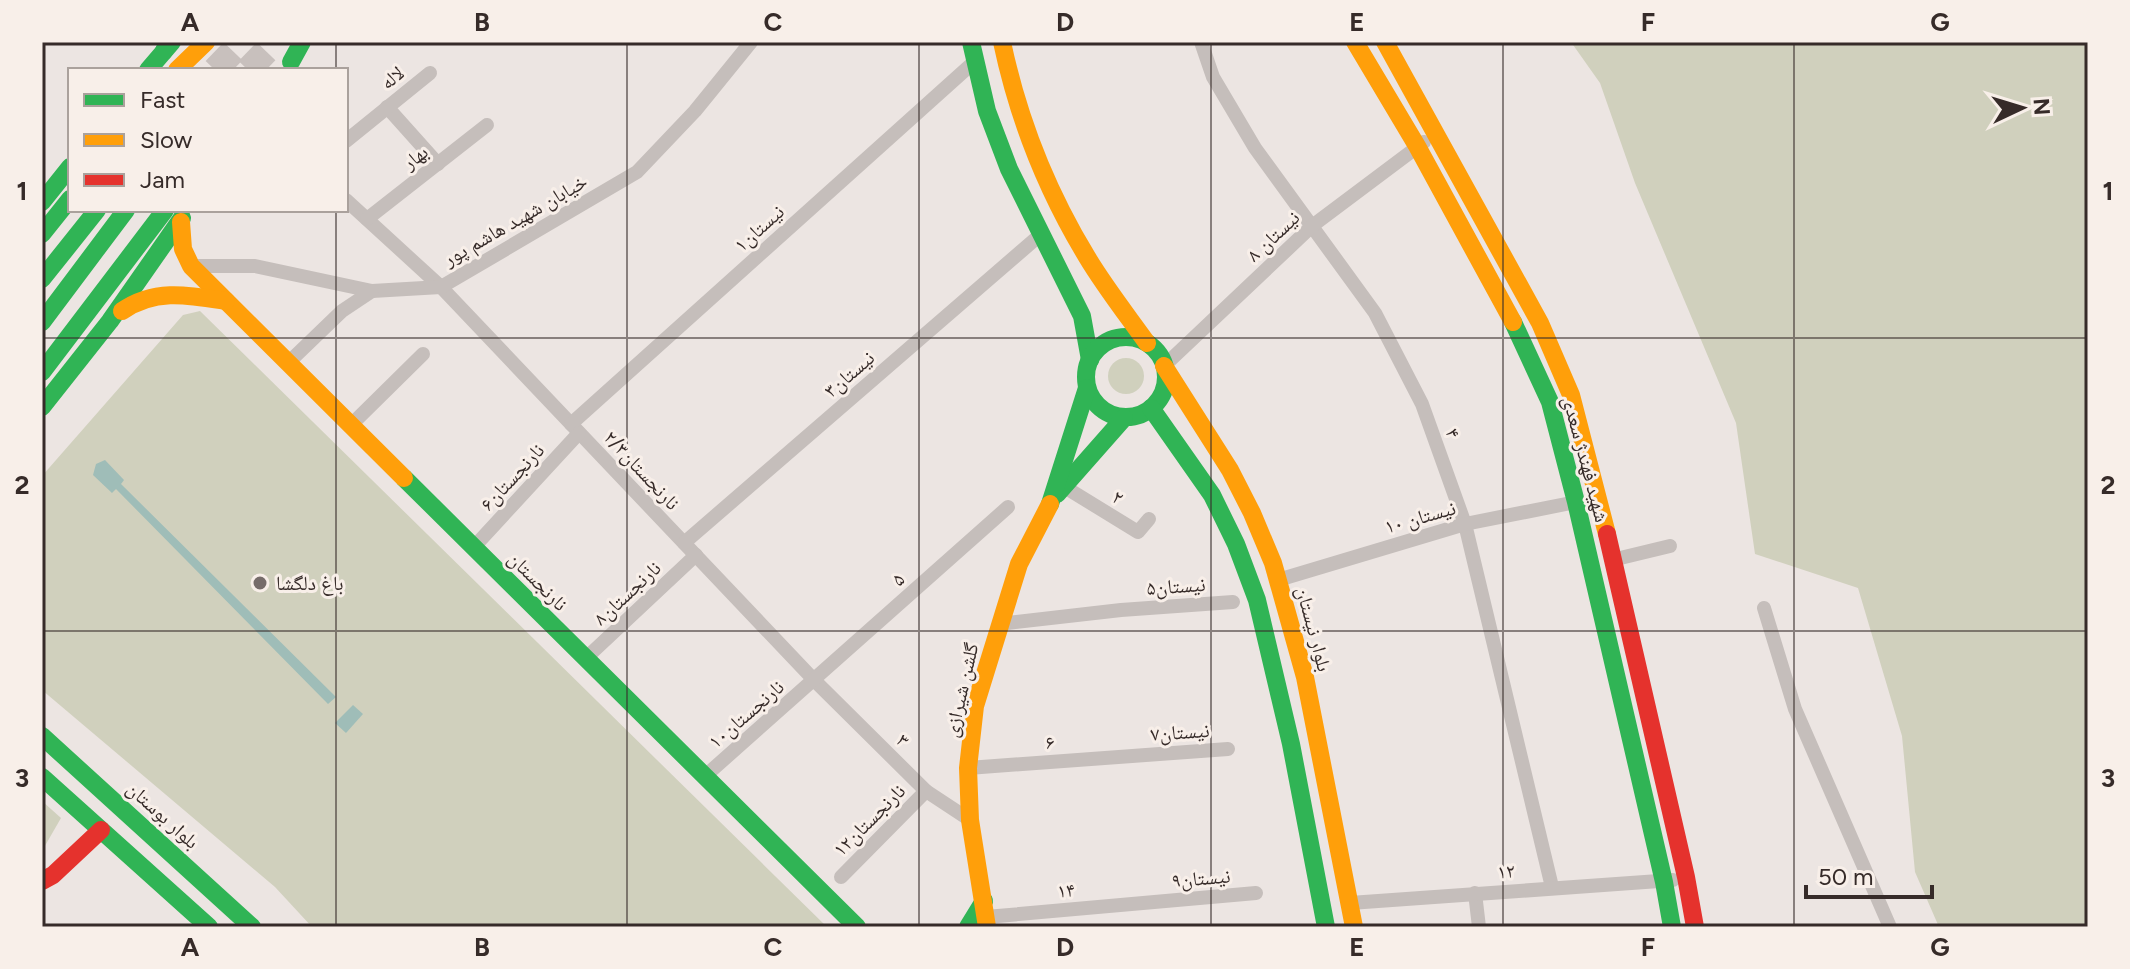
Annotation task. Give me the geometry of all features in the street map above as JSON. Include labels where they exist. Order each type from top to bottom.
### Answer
[{"type":"main road","points":[[179,68],[206,42]]},
{"type":"main road","points":[[287,66],[292,42]]},
{"type":"main road","points":[[287,66],[302,42]]},
{"type":"main road","points":[[287,66],[311,42]]},
{"type":"main road","points":[[971,42],[987,111],[1009,169],[1082,316],[1090,360]]},
{"type":"main road","points":[[1002,42],[1013,94],[1034,152],[1087,257],[1164,366],[1164,389],[1151,408],[1124,418],[1101,409],[1087,388],[1086,379],[1090,360],[1097,349],[1121,337],[1147,343]]},
{"type":"main road","name":"شهید فهندژ سعدی","points":[[1355,42],[1417,146],[1525,347],[1550,402],[1576,502],[1672,927]]},
{"type":"main road","name":"شهید فهندژ سعدی","points":[[1385,42],[1540,323],[1571,395],[1686,877],[1695,927]]},
{"type":"main road","points":[[150,68],[168,45]]},
{"type":"main road","points":[[42,202],[68,170]]},
{"type":"main road","points":[[42,234],[68,202]]},
{"type":"main road","points":[[42,279],[95,212]]},
{"type":"main road","points":[[42,322],[124,212]]},
{"type":"main road","points":[[42,372],[163,212]]},
{"type":"main road","points":[[183,216],[183,249],[191,266]]},
{"type":"main road","points":[[42,407],[110,321],[183,216]]},
{"type":"main road","name":"نارنجستان","points":[[191,266],[857,927]]},
{"type":"main road","points":[[110,321],[136,299],[178,293],[226,301]]},
{"type":"main road","name":"بلوار نیستان","points":[[1164,366],[1236,482],[1262,533],[1278,580],[1298,647],[1354,927]]},
{"type":"main road","name":"گلشن شیرازی","points":[[1058,493],[1087,388]]},
{"type":"main road","points":[[1151,408],[1212,495],[1236,544],[1257,600],[1291,744],[1326,927]]},
{"type":"main road","name":"گلشن شیرازی","points":[[986,915],[970,820],[968,768],[975,706],[1019,564],[1058,493],[1124,418]]},
{"type":"main road","name":"بلوار بوستان","points":[[42,736],[252,927]]},
{"type":"main road","points":[[42,777],[209,927]]},
{"type":"main road","points":[[42,881],[53,875],[101,830]]},
{"type":"main road","points":[[968,927],[986,915]]},
{"type":"street","name":"خیابان شهید هاشم پور","points":[[191,266],[255,266],[372,291],[441,287],[637,172],[695,111],[751,42]]},
{"type":"street","name":"۴","points":[[1201,42],[1213,77],[1255,148],[1375,313],[1422,404],[1465,524],[1552,887]]},
{"type":"street","name":"۱نیستان","points":[[575,428],[974,62]]},
{"type":"street","name":"لاله ‍","points":[[348,139],[430,73]]},
{"type":"street","points":[[387,107],[438,164]]},
{"type":"street","name":"بهار","points":[[367,219],[487,125]]},
{"type":"street","name":"نیستان ۸","points":[[1164,366],[1312,226],[1437,134]]},
{"type":"street","name":"۲/۳نارنجستان","points":[[348,202],[441,287],[815,681]]},
{"type":"street","name":"۳نیستان","points":[[684,543],[1040,235]]},
{"type":"street","points":[[288,363],[342,311],[372,291]]},
{"type":"street","points":[[351,425],[423,354]]},
{"type":"street","name":"۶نارنجستان","points":[[473,548],[575,428]]},
{"type":"street","name":"۲","points":[[1058,493],[1138,532],[1149,519]]},
{"type":"street","name":"نیستان ۱۰","points":[[1278,580],[1465,524],[1576,502]]},
{"type":"street","name":"۵","points":[[815,681],[1008,507]]},
{"type":"street","points":[[1612,560],[1670,546]]},
{"type":"street","name":"۸نارنجستان","points":[[585,659],[696,555]]},
{"type":"street","name":"۵نیستان","points":[[999,624],[1121,610],[1233,602]]},
{"type":"street","points":[[1764,608],[1795,709],[1890,927]]},
{"type":"street","name":"۱۰نارنجستان","points":[[704,777],[815,681]]},
{"type":"street","name":"۳","points":[[815,681],[926,791],[970,820]]},
{"type":"street","name":"۷نیستان","points":[[1135,755],[1228,749]]},
{"type":"street","name":"۶","points":[[968,768],[1135,755]]},
{"type":"street","name":"۱۲نارنجستان","points":[[841,877],[926,791]]},
{"type":"street","name":"۱۲","points":[[1350,903],[1552,887],[1664,882],[1686,877]]},
{"type":"street","name":"۹نیستان","points":[[1149,903],[1256,893]]},
{"type":"street","points":[[1475,893],[1479,927]]},
{"type":"street","name":"۱۴","points":[[986,915],[1149,903]]},
{"type":"green space","points":[[1571,42],[2088,42],[2088,927],[1939,927],[1915,872],[1902,736],[1858,588],[1755,554],[1736,423],[1635,183],[1600,83]]},
{"type":"green space","name":"باغ دلگشا","points":[[200,311],[827,927],[312,927],[275,887],[42,690],[42,476],[183,315]]},
{"type":"green space","points":[[1126,358],[1139,363],[1144,376],[1139,389],[1126,394],[1113,389],[1108,376],[1113,363]]},
{"type":"green space","points":[[42,801],[61,818],[42,851]]},
{"type":"water","points":[[105,460],[124,480],[121,484],[336,697],[328,704],[116,489],[112,493],[93,475],[96,464]]},
{"type":"water","points":[[353,705],[363,714],[346,733],[335,723]]},
{"type":"tunnel","points":[[217,68],[242,42]]},
{"type":"tunnel","points":[[250,68],[275,42]]},
{"type":"traffic: fast","points":[[164,51],[168,42]]},
{"type":"traffic: fast","points":[[150,68],[172,42]]},
{"type":"traffic: fast","points":[[291,62],[302,42]]},
{"type":"traffic: fast","points":[[971,42],[987,111],[1009,169],[1082,316],[1090,360]]},
{"type":"traffic: fast","points":[[42,202],[68,170]]},
{"type":"traffic: fast","points":[[42,234],[68,202]]},
{"type":"traffic: fast","points":[[42,279],[95,212]]},
{"type":"traffic: fast","points":[[42,322],[124,212]]},
{"type":"traffic: fast","points":[[42,372],[163,212]]},
{"type":"traffic: fast","points":[[42,407],[110,321],[182,218]]},
{"type":"traffic: fast","points":[[1513,322],[1550,402],[1576,502],[1672,927]]},
{"type":"traffic: fast","points":[[1126,337],[1141,340],[1154,349],[1163,362],[1166,377],[1163,392],[1154,405],[1141,414],[1126,417],[1111,414],[1098,405],[1089,392],[1086,377],[1089,362],[1098,349],[1111,340],[1126,337]]},
{"type":"traffic: fast","points":[[1050,504],[1087,388]]},
{"type":"traffic: fast","points":[[1151,408],[1212,495],[1236,544],[1257,600],[1291,744],[1326,927]]},
{"type":"traffic: fast","points":[[1057,494],[1124,418]]},
{"type":"traffic: fast","points":[[404,478],[857,927]]},
{"type":"traffic: fast","points":[[42,736],[252,927]]},
{"type":"traffic: fast","points":[[42,777],[209,927]]},
{"type":"traffic: fast","points":[[968,927],[984,901]]},
{"type":"traffic: slow","points":[[179,68],[206,42]]},
{"type":"traffic: slow","points":[[1002,42],[1025,126],[1059,206],[1094,268],[1147,343]]},
{"type":"traffic: slow","points":[[1355,42],[1417,146],[1513,322]]},
{"type":"traffic: slow","points":[[1385,42],[1540,323],[1571,395],[1607,534]]},
{"type":"traffic: slow","points":[[181,222],[183,249],[191,266],[404,478]]},
{"type":"traffic: slow","points":[[122,311],[160,296],[186,295],[226,301]]},
{"type":"traffic: slow","points":[[1164,366],[1230,470],[1273,563],[1305,677],[1354,927]]},
{"type":"traffic: slow","points":[[987,927],[970,820],[968,768],[975,706],[1019,564],[1050,504]]},
{"type":"traffic: jam","points":[[1607,534],[1695,927]]},
{"type":"traffic: jam","points":[[42,881],[53,875],[101,830]]},
{"type":"place","name":"باغ دلگشا","points":[[260,583]]}]
